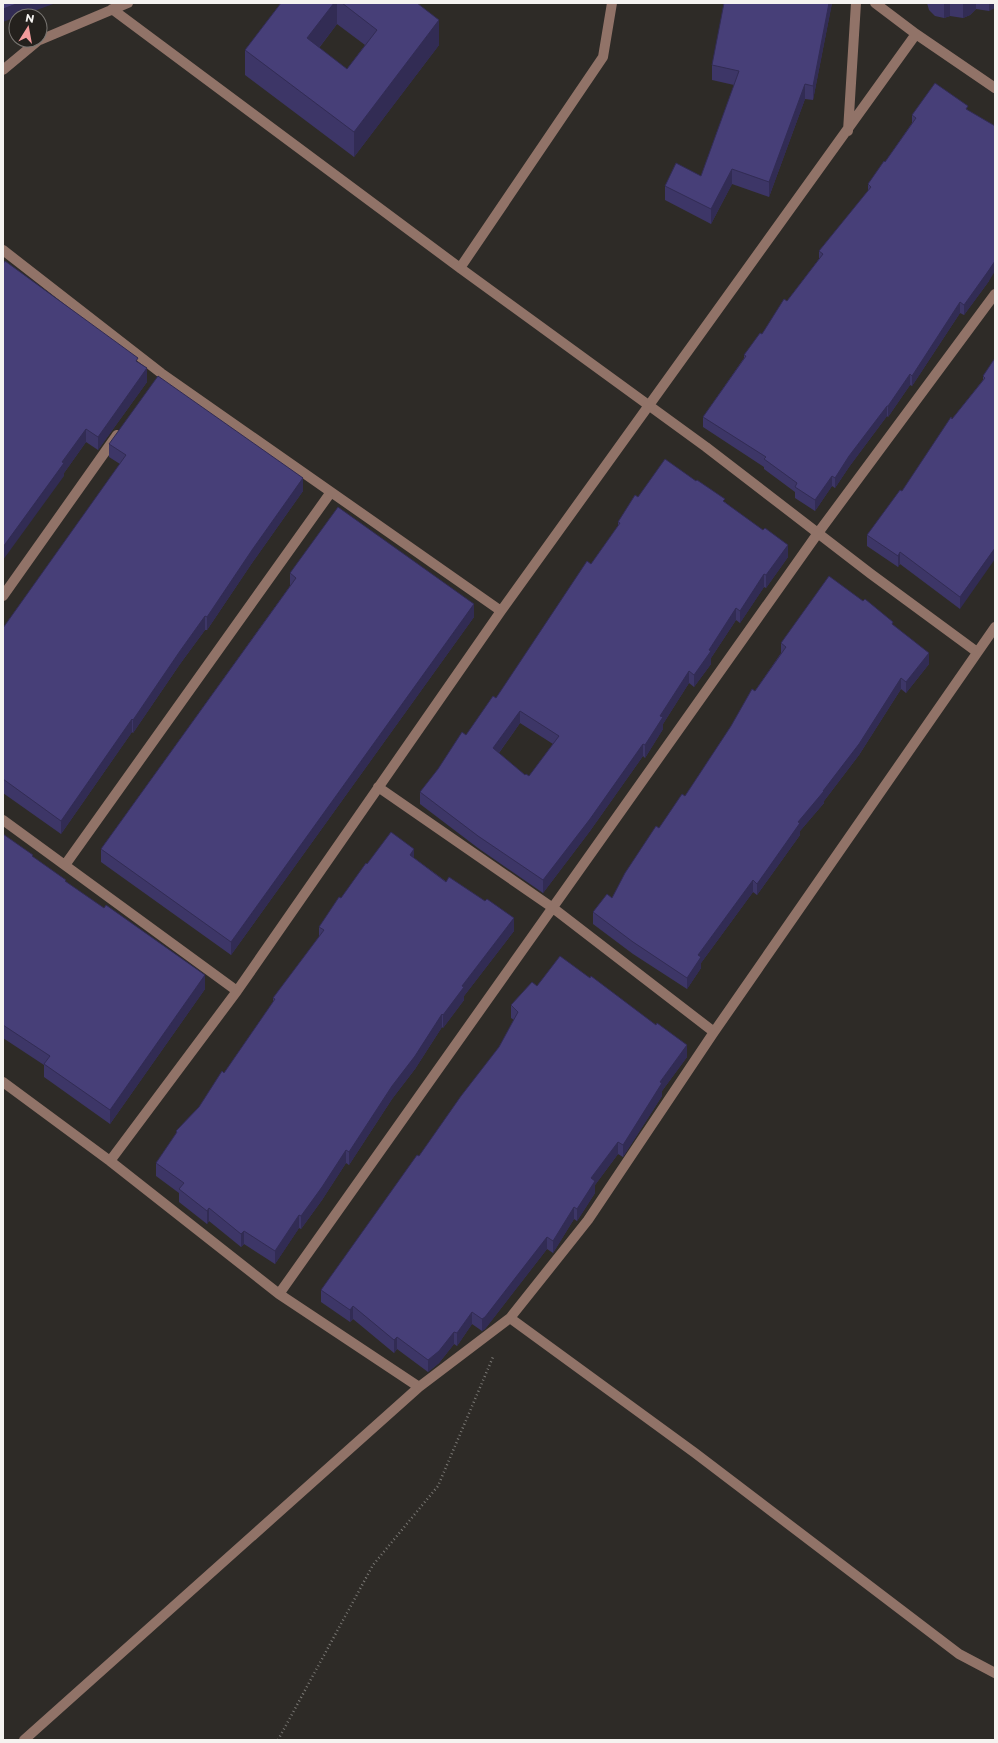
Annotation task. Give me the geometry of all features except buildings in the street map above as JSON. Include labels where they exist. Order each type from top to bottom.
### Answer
[{"type":"street","points":[[48,36],[128,3]]},
{"type":"street","points":[[460,268],[603,58],[612,3]]},
{"type":"street","points":[[848,131],[856,3]]},
{"type":"street","points":[[875,3],[916,34],[995,88]]},
{"type":"street","points":[[112,9],[460,268],[706,447],[977,652]]},
{"type":"street","points":[[110,1161],[237,991],[501,611],[848,131],[916,34]]},
{"type":"street","points":[[3,70],[29,48]]},
{"type":"street","points":[[3,250],[159,376],[331,492],[501,611]]},
{"type":"street","points":[[279,1294],[818,533],[995,294]]},
{"type":"street","points":[[3,596],[125,424]]},
{"type":"street","points":[[65,864],[331,492]]},
{"type":"street","points":[[24,1740],[419,1387],[510,1318],[588,1220],[714,1032],[995,627]]},
{"type":"street","points":[[378,787],[553,908],[714,1032]]},
{"type":"street","points":[[3,820],[237,991]]},
{"type":"street","points":[[3,1082],[110,1161],[279,1294],[419,1387]]},
{"type":"street","points":[[510,1318],[695,1453],[959,1654],[995,1673]]},
{"type":"path","points":[[278,1740],[373,1565],[438,1486],[494,1354]]}]
